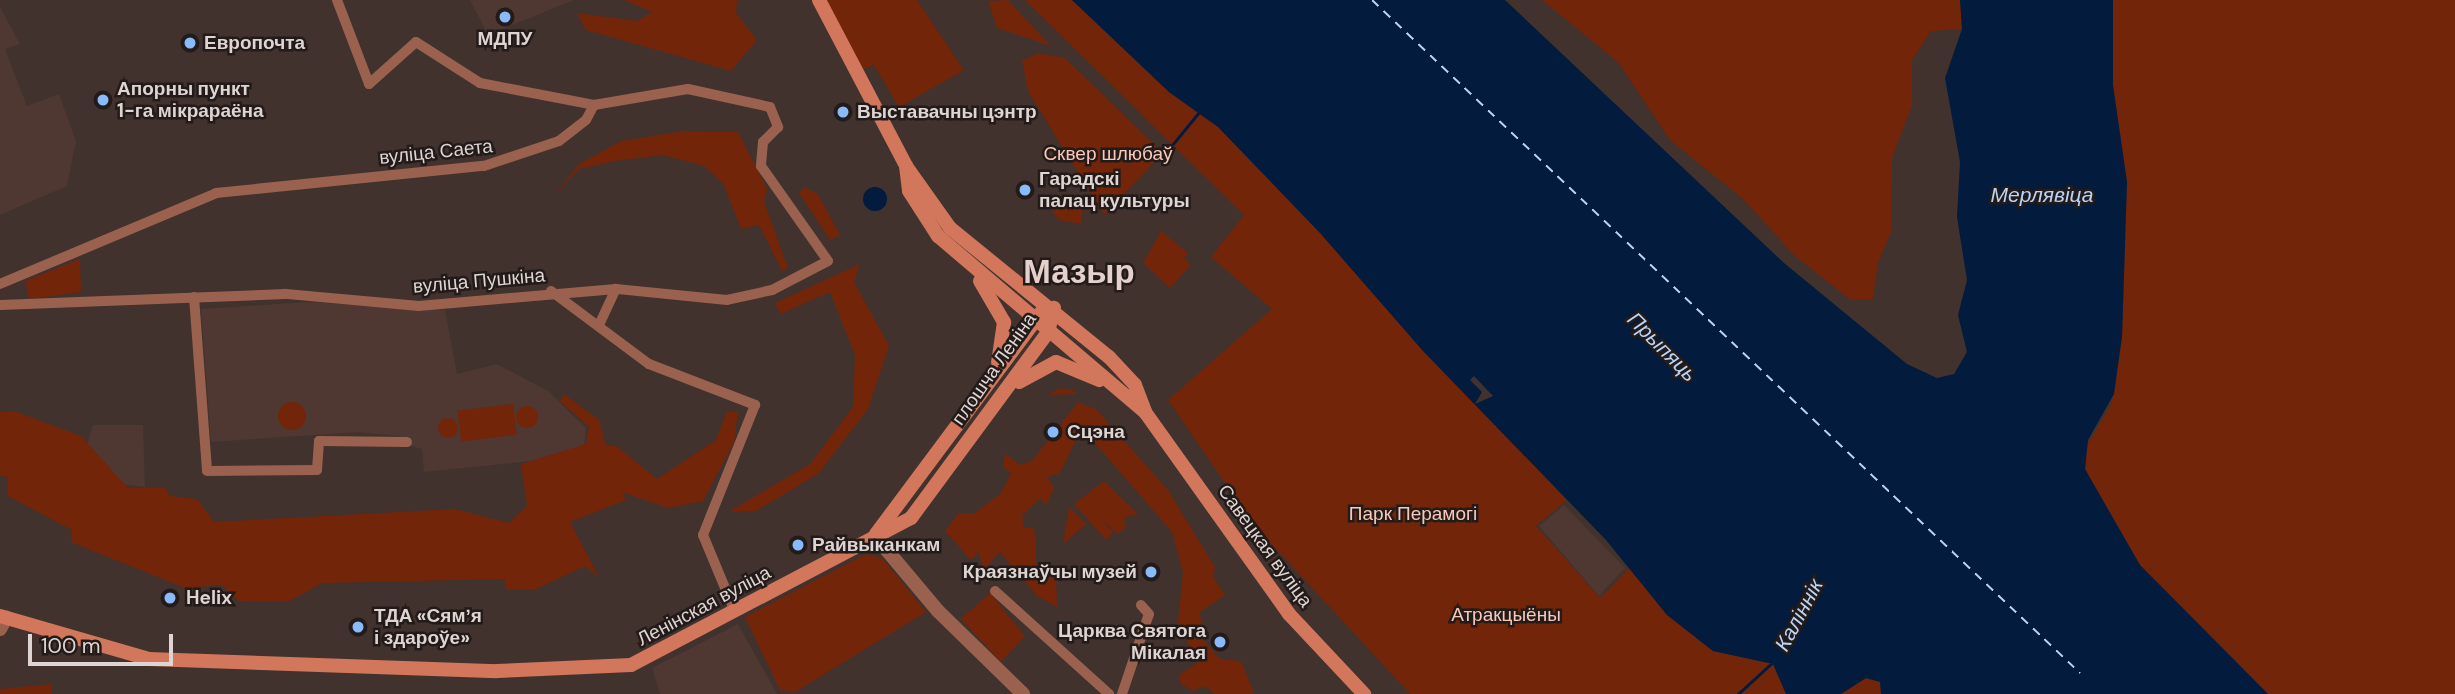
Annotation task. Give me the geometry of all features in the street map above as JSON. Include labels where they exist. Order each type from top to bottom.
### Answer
[{"type":"main road","name":"Савецкая вуліца","points":[[819,0],[906,166],[950,228],[1054,308],[1135,385],[1145,412],[1280,603],[1364,694]]},
{"type":"main road","name":"Савецкая вуліца","points":[[906,166],[909,191],[948,247],[1051,326],[1145,412]]},
{"type":"main road","points":[[948,247],[992,293],[1005,330],[1000,360],[966,416]]},
{"type":"main road","name":"плошча Леніна","points":[[875,536],[966,416],[1036,315],[1054,308]]},
{"type":"main road","name":"плошча Леніна","points":[[875,536],[918,512],[1051,326],[1054,308]]},
{"type":"main road","points":[[955,458],[1022,378],[1042,365],[1081,368],[1123,394]]},
{"type":"main road","name":"Ленінская вуліца","points":[[2,621],[149,659],[497,671],[631,665],[875,536]]},
{"type":"street","points":[[337,0],[369,84],[416,42],[480,83],[594,105]]},
{"type":"street","name":"вуліца Пушкіна","points":[[0,305],[286,294],[419,306],[551,291],[616,289],[727,300],[772,290],[828,261],[761,166],[763,142],[778,127],[770,107],[688,89],[594,105]]},
{"type":"street","name":"вуліца Саета","points":[[0,284],[216,193],[447,171],[520,158],[559,141],[594,105]]},
{"type":"street","points":[[599,325],[616,289]]},
{"type":"street","points":[[551,291],[649,364],[755,405],[703,535],[735,612]]},
{"type":"street","points":[[194,297],[207,471],[317,470],[319,441],[407,442]]},
{"type":"street","points":[[875,536],[938,611],[1023,694]]},
{"type":"street","points":[[995,591],[1108,694]]},
{"type":"street","points":[[1122,694],[1149,614],[1141,605]]},
{"type":"shaded area","name":"МДПУ","points":[[470,0],[574,0],[488,35]]},
{"type":"shaded area","points":[[0,7],[20,44],[5,49],[27,106],[59,94],[76,141],[67,186],[0,215]]},
{"type":"shaded area","points":[[309,302],[445,310],[457,374],[497,364],[548,391],[586,428],[583,456],[424,472],[422,449],[407,445],[406,437],[359,432],[211,442],[201,309]]},
{"type":"shaded area","points":[[93,425],[143,425],[145,487],[101,482],[81,464]]},
{"type":"shaded area","points":[[1564,505],[1625,568],[1599,596],[1539,526]]},
{"type":"shaded area","points":[[738,624],[777,694],[660,694],[652,668]]},
{"type":"green space","points":[[624,0],[737,0],[736,13],[757,40],[731,71],[586,30],[577,13],[637,21],[652,12]]},
{"type":"green space","points":[[824,0],[917,0],[964,70],[899,107],[874,65],[863,69]]},
{"type":"green space","points":[[1008,0],[1051,46],[997,28],[988,1]]},
{"type":"green space","name":"Парк Перамогі","points":[[1025,0],[1072,0],[1169,92],[1218,127],[1320,233],[1567,500],[1536,526],[1600,598],[1630,567],[1667,615],[1713,651],[1773,664],[1786,694],[1410,694],[1254,525],[1168,400],[1272,309],[1211,257],[1244,215]]},
{"type":"green space","points":[[1542,0],[1960,0],[1962,29],[1931,31],[1912,60],[1912,105],[1892,158],[1891,232],[1878,263],[1873,299],[1851,300],[1795,256],[1742,198],[1670,140],[1618,62]]},
{"type":"green space","points":[[2113,0],[2455,0],[2455,694],[2268,694],[2140,565],[2087,475],[2085,449],[2112,403],[2122,337],[2127,182],[2113,85]]},
{"type":"green space","name":"Сквер шлюбаў","points":[[1038,53],[1065,58],[1163,153],[1104,215],[1028,91],[1022,61]]},
{"type":"green space","points":[[684,131],[738,132],[767,189],[764,202],[788,268],[782,271],[759,225],[741,229],[723,183],[704,166],[663,155],[615,161],[579,169],[554,196],[579,164],[621,141]]},
{"type":"green space","points":[[804,187],[818,194],[840,235],[830,240],[799,193]]},
{"type":"green space","points":[[1069,202],[1083,208],[1081,224],[1059,220],[1052,211]]},
{"type":"green space","points":[[1161,231],[1188,253],[1184,258],[1191,265],[1170,288],[1143,263]]},
{"type":"green space","points":[[80,259],[81,292],[29,299],[25,281]]},
{"type":"green space","points":[[860,264],[854,282],[889,346],[868,409],[819,473],[756,511],[730,511],[810,464],[853,407],[855,355],[830,292],[780,314],[775,303]]},
{"type":"green space","points":[[1060,388],[1073,390],[1078,394],[1047,395]]},
{"type":"green space","points":[[564,394],[599,420],[606,446],[616,446],[657,479],[716,440],[727,411],[738,412],[734,442],[703,501],[668,508],[622,492],[626,500],[570,522],[599,577],[585,566],[536,589],[507,590],[504,579],[322,583],[288,602],[239,601],[222,585],[185,588],[71,542],[72,530],[8,496],[8,477],[0,476],[0,412],[14,411],[81,436],[128,488],[165,488],[170,496],[197,499],[214,522],[455,509],[509,523],[527,506],[521,464],[586,444],[589,427],[560,401]]},
{"type":"green space","points":[[292,402],[302,406],[306,416],[302,426],[292,430],[282,426],[278,416],[282,406]]},
{"type":"green space","points":[[1078,402],[1096,409],[1168,490],[1215,567],[1213,577],[1225,595],[1200,612],[1203,640],[1220,659],[1241,661],[1254,694],[1215,694],[1204,686],[1193,691],[1181,684],[1179,675],[1197,663],[1178,622],[1183,572],[1172,532],[1094,442],[1095,432],[1077,438],[1060,473],[1047,477],[1054,488],[1046,506],[1041,498],[1022,515],[1024,528],[1033,528],[1036,563],[1056,574],[1057,607],[1037,596],[1000,552],[983,571],[979,552],[971,560],[945,531],[959,513],[975,513],[1001,493],[1011,473],[1003,467],[1005,453],[1020,465],[1032,461]]},
{"type":"green space","points":[[513,404],[517,435],[461,442],[457,411]]},
{"type":"green space","points":[[527,406],[535,409],[538,417],[535,425],[527,428],[519,425],[516,417],[519,409]]},
{"type":"green space","points":[[448,418],[455,421],[458,428],[455,435],[448,438],[441,435],[438,428],[441,421]]},
{"type":"green space","points":[[1104,481],[1138,514],[1123,518],[1127,526],[1118,534],[1099,516],[1113,532],[1106,540],[1074,504]]},
{"type":"green space","points":[[1069,507],[1086,524],[1063,544]]},
{"type":"green space","points":[[866,554],[882,558],[926,612],[795,692],[780,690],[745,617]]},
{"type":"green space","points":[[990,593],[1025,636],[1001,662],[961,619]]},
{"type":"green space","points":[[1866,678],[1880,682],[1881,694],[1841,694]]},
{"type":"green space","points":[[51,684],[51,694],[0,694],[0,689]]},
{"type":"water","points":[[1072,0],[1505,0],[1784,263],[1907,364],[1937,378],[1954,374],[1967,352],[1958,315],[1967,280],[1957,217],[1960,162],[1945,78],[1962,29],[1960,0],[2113,0],[2113,85],[2127,182],[2122,337],[2114,394],[2088,440],[2085,469],[2140,565],[2268,694],[1881,694],[1880,682],[1866,678],[1841,694],[1786,694],[1773,664],[1713,651],[1667,615],[1606,540],[1423,351],[1320,233],[1218,127],[1169,92]]},
{"type":"water","points":[[875,187],[884,190],[887,199],[884,208],[875,211],[866,208],[863,199],[866,190]]},
{"type":"pier","points":[[1474,376],[1493,396],[1475,404],[1482,392],[1470,380]]},
{"type":"waterway","points":[[1173,144],[1200,111]]},
{"type":"waterway","name":"Каліннік","points":[[1738,694],[1774,661]]},
{"type":"ferry route","points":[[1372,0],[2080,673]]},
{"type":"place","name":"МДПУ","points":[[505,17]]},
{"type":"place","name":"Европочта","points":[[190,43]]},
{"type":"place","name":"Апорны пункт 1-га мікрараёна","points":[[103,100]]},
{"type":"place","name":"Выставачны цэнтр","points":[[843,112]]},
{"type":"place","name":"Гарадскі палац культуры","points":[[1025,190]]},
{"type":"place","name":"Сцэна","points":[[1053,432]]},
{"type":"place","name":"Райвыканкам","points":[[798,545]]},
{"type":"place","name":"Краязнаўчы музей","points":[[1151,572]]},
{"type":"place","name":"Helix","points":[[170,598]]},
{"type":"place","name":"ТДА «Сямʼя і здароўе»","points":[[358,627]]},
{"type":"place","name":"Царква Святога Мікалая","points":[[1220,642]]},
{"type":"district","name":"Мазыр","points":[[1079,272]]},
{"type":"water label","name":"Мерлявіца","points":[[2042,195]]},
{"type":"water label","name":"Прыпяць","points":[[1662,347]]},
{"type":"park label","name":"Атракцыёны","points":[[1506,615]]}]
